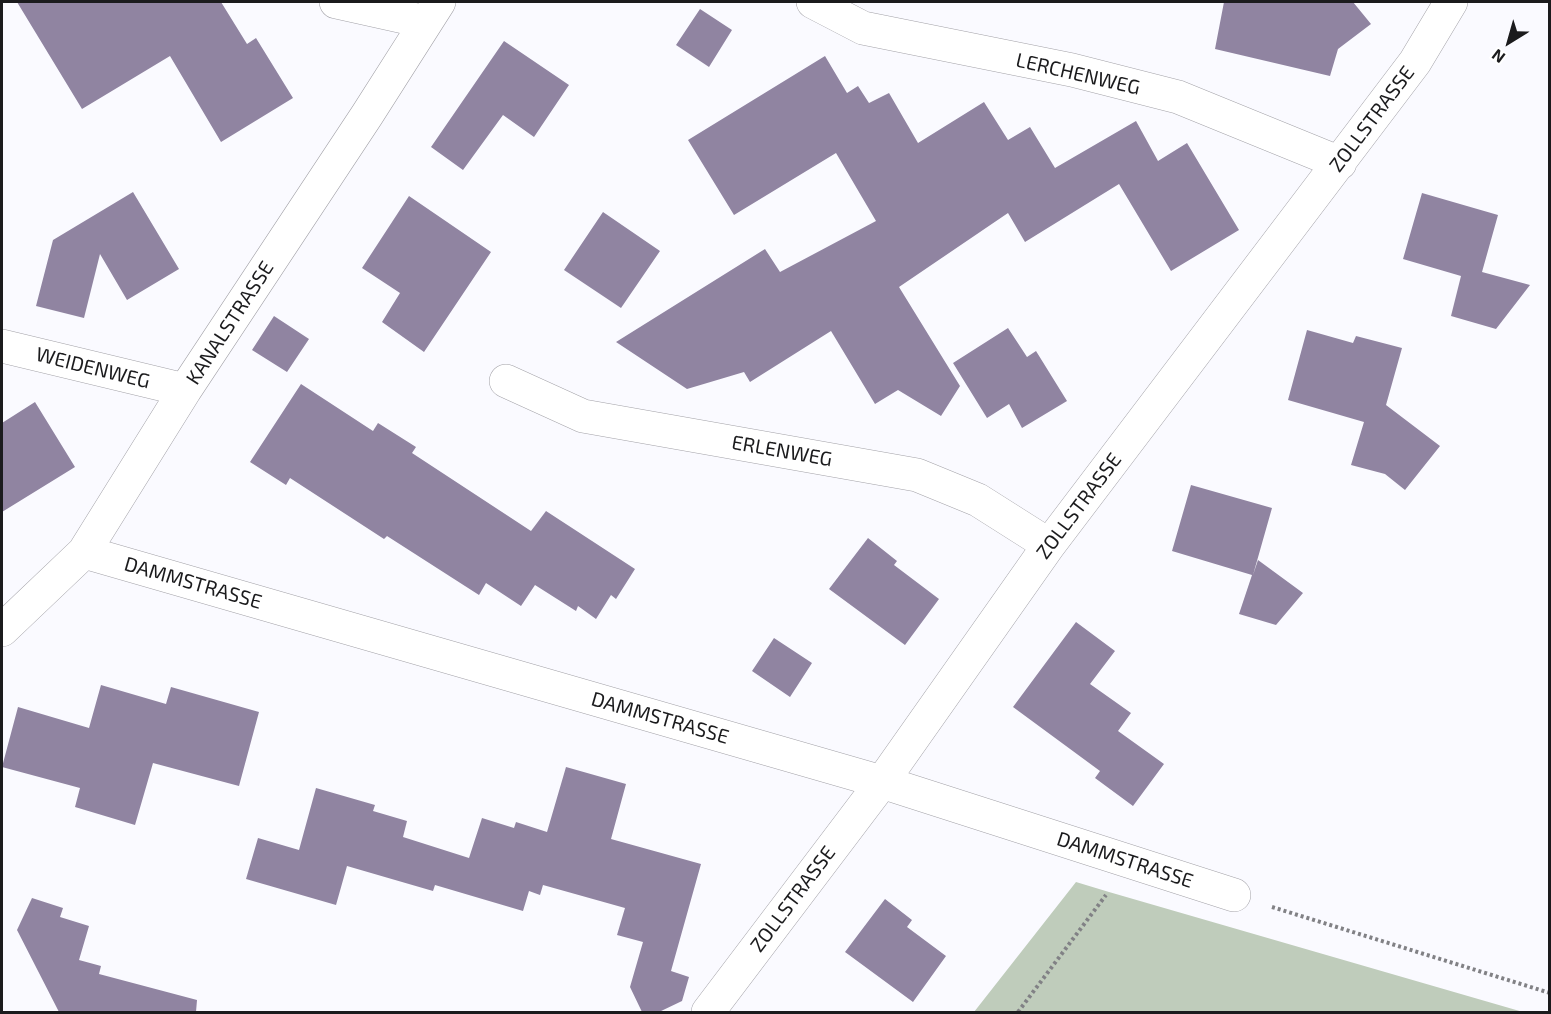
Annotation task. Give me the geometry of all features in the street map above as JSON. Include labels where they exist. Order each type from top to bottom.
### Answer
[{"type":"street","points":[[336,2],[432,12]]},
{"type":"street","name":"LERCHENWEG","points":[[813,2],[863,28],[1072,70],[1178,97],[1340,163]]},
{"type":"street","name":"ZOLLSTRASSE","points":[[708,1012],[882,782],[1049,545],[1415,62],[1451,2]]},
{"type":"street","name":"KANALSTRASSE","points":[[2,630],[84,552],[185,390],[367,115],[432,12]]},
{"type":"street","name":"WEIDENWEG","points":[[2,346],[185,390]]},
{"type":"street","name":"ERLENWEG","points":[[506,381],[583,416],[917,475],[978,500],[1049,545]]},
{"type":"street","name":"DAMMSTRASSE","points":[[84,552],[882,782],[1234,896]]},
{"type":"path","points":[[1018,1012],[1129,862]]},
{"type":"path","points":[[1234,896],[1550,993]]},
{"type":"green space","points":[[1076,882],[1109,892],[1523,1012],[974,1012]]},
{"type":"building","points":[[17,2],[221,2],[247,44],[256,38],[293,98],[221,142],[170,56],[82,109]]},
{"type":"building","points":[[1224,2],[1353,2],[1371,24],[1338,49],[1330,76],[1215,49]]},
{"type":"building","points":[[700,9],[732,30],[709,67],[676,45]]},
{"type":"building","points":[[504,41],[569,85],[534,137],[503,115],[463,170],[431,147]]},
{"type":"building","points":[[825,56],[847,93],[858,86],[869,103],[889,93],[918,143],[984,102],[1008,140],[1030,127],[1055,168],[1136,121],[1158,161],[1187,143],[1239,230],[1171,271],[1119,184],[1025,242],[1008,213],[899,287],[960,386],[941,416],[898,390],[875,404],[831,331],[750,382],[744,372],[687,389],[616,342],[765,249],[780,272],[876,221],[836,153],[734,215],[688,140]]},
{"type":"building","points":[[133,192],[179,269],[127,300],[100,254],[84,318],[36,306],[53,240]]},
{"type":"building","points":[[1422,193],[1498,215],[1482,272],[1530,285],[1496,329],[1451,316],[1461,276],[1403,259]]},
{"type":"building","points":[[409,196],[491,252],[424,352],[382,322],[400,293],[362,268]]},
{"type":"building","points":[[603,212],[660,251],[621,308],[564,270]]},
{"type":"building","points":[[274,316],[309,339],[287,372],[252,350]]},
{"type":"building","points":[[1008,328],[1027,357],[1036,351],[1067,401],[1022,428],[1009,404],[987,418],[953,363]]},
{"type":"building","points":[[1307,330],[1353,343],[1356,336],[1402,348],[1386,405],[1440,446],[1405,490],[1385,474],[1351,465],[1364,422],[1288,400]]},
{"type":"building","points":[[301,384],[373,431],[378,423],[416,447],[412,453],[531,531],[546,511],[635,569],[616,599],[611,595],[596,619],[578,606],[576,611],[535,585],[521,606],[486,583],[479,595],[387,536],[384,539],[290,478],[286,485],[250,462]]},
{"type":"building","points":[[35,402],[75,467],[2,512],[2,423]]},
{"type":"building","points":[[1191,485],[1272,508],[1253,575],[1258,560],[1303,593],[1276,625],[1239,614],[1252,575],[1172,551]]},
{"type":"building","points":[[868,538],[897,561],[894,565],[939,599],[905,645],[829,589]]},
{"type":"building","points":[[1076,622],[1115,651],[1090,684],[1131,713],[1118,731],[1164,764],[1133,806],[1095,778],[1100,771],[1013,707]]},
{"type":"building","points":[[774,638],[812,663],[790,697],[752,671]]},
{"type":"building","points":[[101,685],[166,704],[171,687],[259,712],[239,786],[153,763],[135,825],[75,807],[80,788],[2,767],[18,707],[89,728]]},
{"type":"building","points":[[566,767],[626,784],[611,839],[701,864],[671,971],[689,977],[682,1001],[659,1012],[642,1012],[630,987],[643,942],[617,935],[625,908],[543,885],[540,895],[529,891],[523,911],[435,885],[433,891],[347,866],[336,905],[246,879],[258,838],[299,850],[316,788],[375,805],[373,811],[407,821],[403,837],[469,858],[482,818],[514,828],[516,822],[547,832]]},
{"type":"building","points":[[32,898],[63,908],[60,917],[89,926],[79,960],[101,966],[99,974],[197,1000],[196,1012],[59,1012],[17,930]]},
{"type":"building","points":[[885,899],[912,920],[907,927],[946,956],[913,1002],[845,952]]}]
